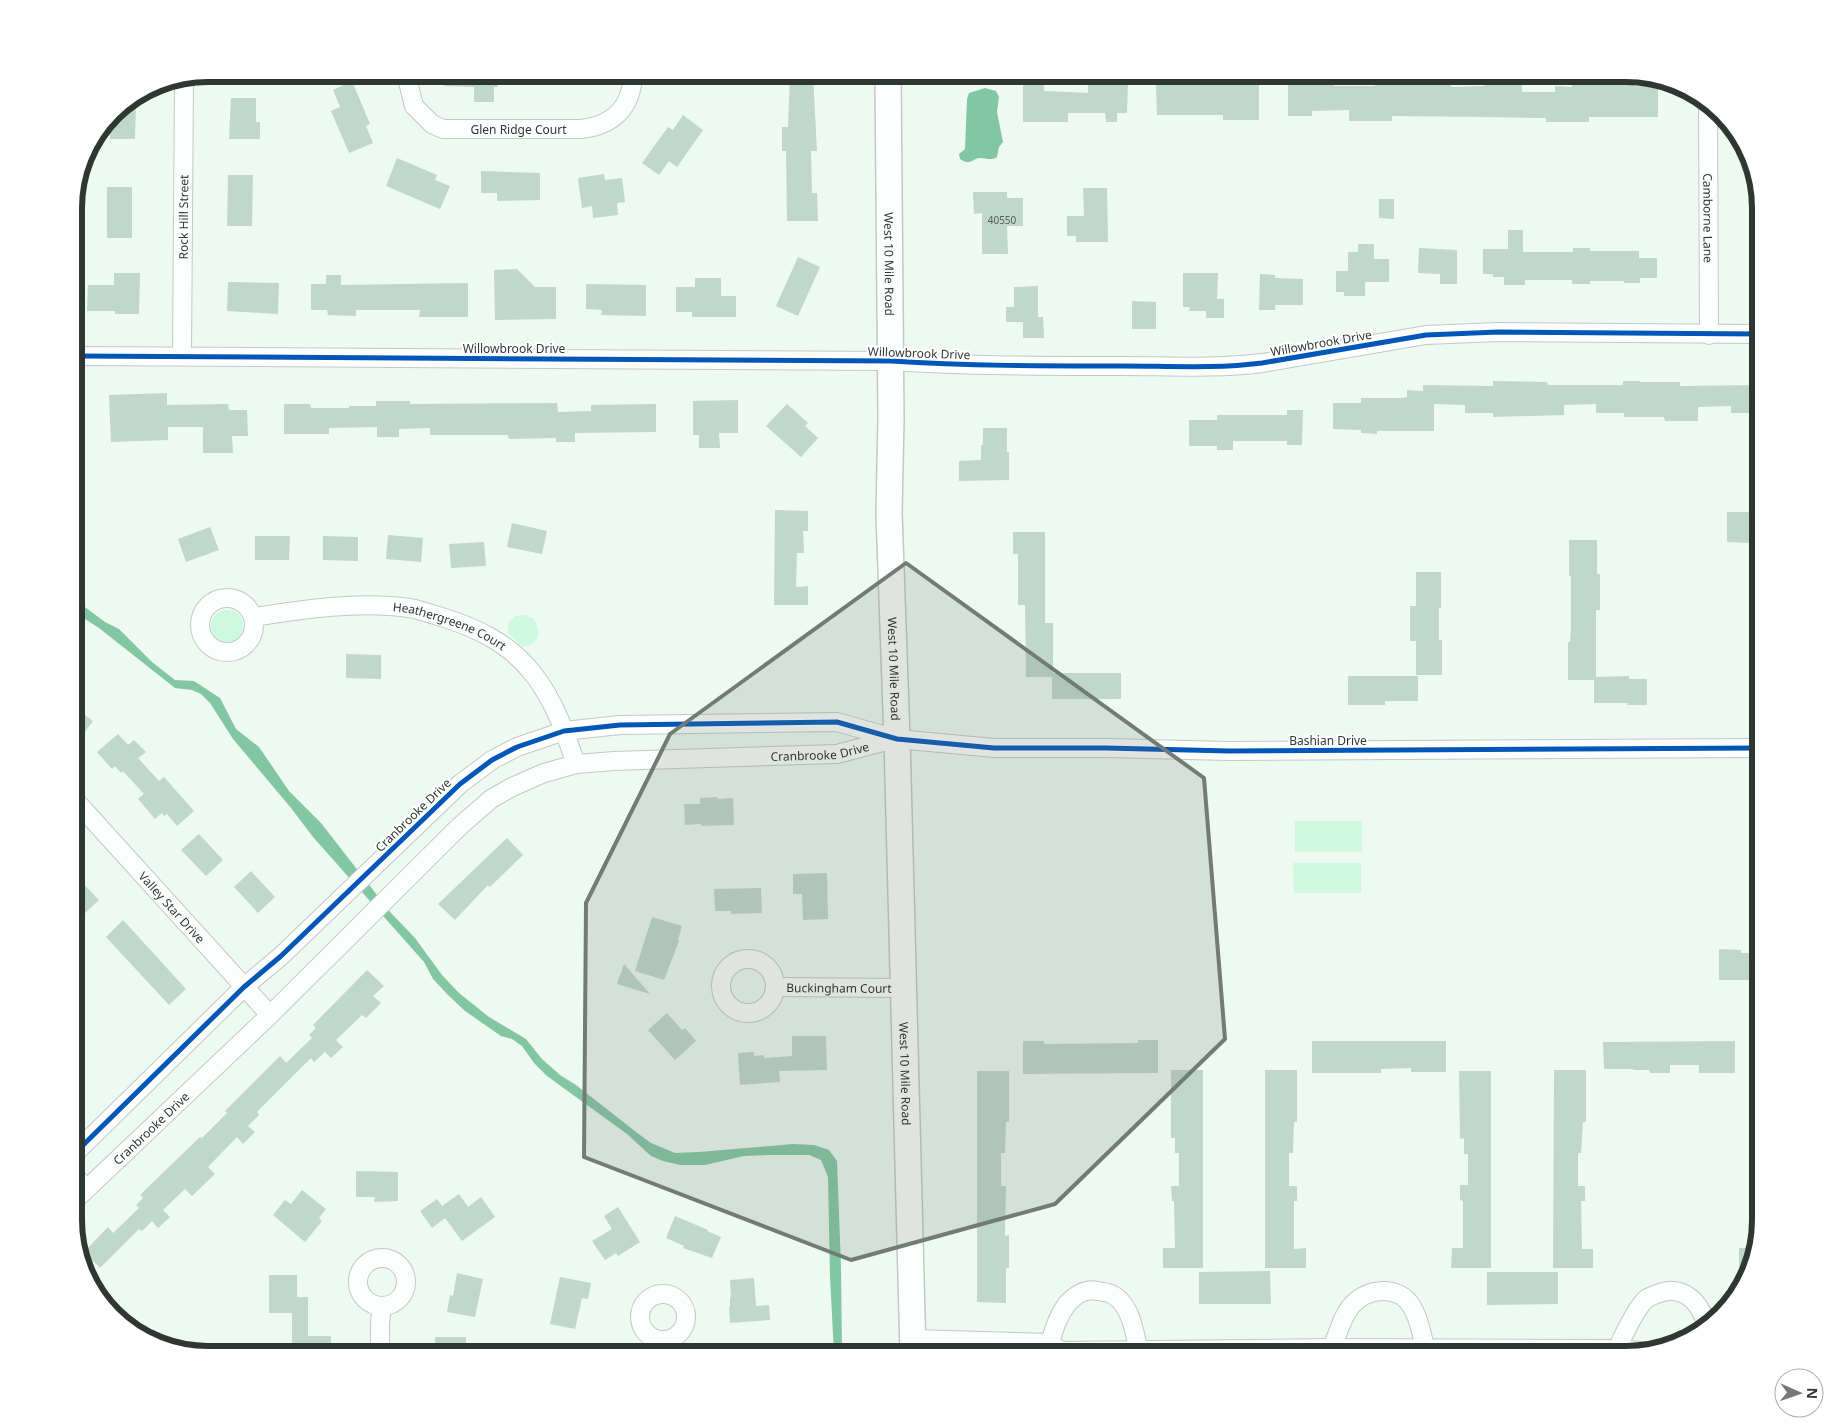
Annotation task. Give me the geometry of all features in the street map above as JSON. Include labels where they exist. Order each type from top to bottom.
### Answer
[{"type":"main road","name":"West 10 Mile Road","points":[[888,82],[892,419],[889,523],[897,739],[912,1346]]},
{"type":"street","name":"Glen Ridge Court","points":[[408,82],[414,106],[432,124],[443,129],[582,129],[597,127],[614,119],[623,110],[633,82]]},
{"type":"street","name":"Rock Hill Street","points":[[182,356],[184,85]]},
{"type":"street","name":"Camborne Lane","points":[[1708,114],[1709,334]]},
{"type":"street","name":"Willowbrook Drive","points":[[83,356],[890,361],[1000,366],[1243,365],[1298,358],[1326,351],[1426,335],[1498,332],[1752,334]]},
{"type":"street","name":"Heathergreene Court","points":[[254,617],[302,610],[362,606],[410,608],[464,624],[486,634],[508,649],[535,676],[554,706],[576,764]]},
{"type":"street","name":"Cranbrooke Drive","points":[[83,1145],[244,987],[281,956],[460,784],[492,760],[518,747],[564,731],[620,725],[837,722],[897,739]]},
{"type":"street","name":"Cranbrooke Drive","points":[[83,1192],[270,1015],[471,815],[491,799],[544,773],[576,764],[614,761],[837,754],[897,739]]},
{"type":"street","name":"Bashian Drive","points":[[897,739],[994,748],[1229,750],[1752,748]]},
{"type":"street","name":"Valley Star Drive","points":[[83,809],[270,1015]]},
{"type":"street","name":"Buckingham Court","points":[[775,987],[903,988]]},
{"type":"street","points":[[83,1184],[87,1188]]},
{"type":"street","points":[[1056,1346],[1059,1317],[1068,1303],[1079,1294],[1092,1290],[1113,1294],[1124,1307],[1134,1327],[1137,1346]]},
{"type":"street","points":[[1333,1346],[1343,1319],[1351,1305],[1366,1294],[1382,1290],[1400,1295],[1412,1306],[1424,1346]]},
{"type":"street","points":[[1619,1346],[1634,1316],[1645,1299],[1666,1290],[1682,1292],[1697,1303],[1704,1317]]},
{"type":"street","points":[[380,1346],[382,1306]]},
{"type":"highlighted area","points":[[906,563],[1204,778],[1225,1039],[1055,1204],[851,1260],[584,1157],[586,903],[670,734]]},
{"type":"shaded area","points":[[985,88],[996,91],[999,97],[997,112],[1003,142],[999,147],[997,157],[991,159],[980,158],[966,162],[960,159],[959,154],[965,149],[967,99],[969,93]]},
{"type":"shaded area","points":[[83,606],[105,622],[119,629],[152,662],[175,680],[194,681],[220,698],[236,729],[259,747],[289,791],[321,823],[391,913],[415,938],[442,975],[459,993],[489,1017],[526,1039],[542,1059],[560,1075],[576,1085],[651,1143],[675,1153],[793,1144],[814,1145],[829,1150],[837,1161],[842,1346],[834,1346],[828,1177],[821,1160],[809,1155],[772,1155],[744,1156],[705,1165],[680,1165],[651,1156],[627,1134],[547,1076],[534,1063],[522,1046],[512,1039],[501,1036],[465,1011],[449,996],[433,979],[424,962],[313,837],[233,739],[210,703],[201,694],[192,690],[175,688],[99,628],[83,618]]},
{"type":"shaded area","points":[[227,610],[233,611],[238,615],[242,620],[242,632],[238,637],[233,641],[227,642],[221,641],[216,637],[212,632],[211,626],[212,620],[216,615],[221,611]]},
{"type":"shaded area","points":[[525,615],[534,619],[538,629],[538,637],[533,643],[523,647],[508,633],[508,623],[515,616]]},
{"type":"shaded area","points":[[1295,821],[1362,821],[1362,852],[1295,852]]},
{"type":"shaded area","points":[[1293,863],[1361,863],[1361,893],[1294,893]]},
{"type":"building","points":[[352,82],[370,124],[366,126],[373,143],[349,153],[331,111],[340,107],[333,90]]},
{"type":"building","points":[[444,82],[498,82],[498,87],[494,87],[494,102],[474,102],[474,87],[444,86]]},
{"type":"building","points":[[790,82],[813,82],[817,151],[811,151],[812,193],[817,193],[818,221],[787,221],[786,151],[782,151],[782,127],[788,127]]},
{"type":"building","points":[[1105,82],[1128,83],[1127,113],[1117,113],[1117,122],[1106,122],[1105,113],[1068,113],[1068,122],[1023,122],[1023,84],[1044,84],[1044,91],[1088,93],[1088,84],[1105,84]]},
{"type":"building","points":[[1173,82],[1250,82],[1250,84],[1259,84],[1259,120],[1223,120],[1223,115],[1157,115],[1156,84],[1173,84]]},
{"type":"building","points":[[1288,82],[1334,82],[1334,86],[1375,86],[1375,82],[1436,82],[1436,85],[1451,85],[1451,87],[1484,86],[1484,82],[1522,82],[1522,92],[1555,92],[1555,86],[1572,87],[1572,82],[1625,82],[1634,83],[1634,86],[1658,87],[1658,117],[1589,117],[1589,122],[1546,122],[1546,118],[1392,116],[1392,121],[1349,121],[1349,110],[1312,111],[1312,116],[1288,116]]},
{"type":"building","points":[[231,98],[256,98],[256,122],[260,122],[260,139],[229,139]]},
{"type":"building","points":[[136,106],[135,139],[110,139],[110,131],[119,119]]},
{"type":"building","points":[[683,115],[703,130],[677,167],[669,161],[659,175],[642,163],[668,127],[673,130]]},
{"type":"building","points":[[397,158],[437,175],[435,180],[450,186],[440,209],[386,186]]},
{"type":"building","points":[[481,171],[540,173],[540,200],[497,201],[497,193],[481,193]]},
{"type":"building","points":[[604,174],[605,180],[622,178],[625,202],[617,203],[618,215],[593,218],[592,206],[582,208],[578,178]]},
{"type":"building","points":[[228,175],[253,175],[252,226],[227,226]]},
{"type":"building","points":[[107,187],[132,187],[132,238],[107,238]]},
{"type":"building","points":[[1083,188],[1107,188],[1108,242],[1076,242],[1076,236],[1067,236],[1067,216],[1084,216]]},
{"type":"building","points":[[973,192],[1007,192],[1007,198],[1023,198],[1023,226],[1007,226],[1008,254],[982,254],[982,213],[974,214]]},
{"type":"building","points":[[1379,199],[1394,199],[1394,219],[1379,218]]},
{"type":"building","points":[[1508,230],[1523,230],[1523,252],[1573,252],[1573,248],[1590,248],[1590,251],[1639,251],[1639,258],[1657,258],[1657,278],[1640,278],[1640,283],[1590,281],[1590,284],[1572,284],[1572,280],[1525,280],[1525,285],[1504,285],[1504,277],[1493,277],[1493,274],[1483,274],[1483,249],[1508,249]]},
{"type":"building","points":[[1358,244],[1374,244],[1374,259],[1389,259],[1389,282],[1365,282],[1365,296],[1344,296],[1344,292],[1336,292],[1336,271],[1348,271],[1348,252],[1358,252]]},
{"type":"building","points":[[1419,248],[1457,250],[1457,284],[1440,284],[1440,274],[1418,273]]},
{"type":"building","points":[[798,257],[820,267],[798,316],[776,306]]},
{"type":"building","points":[[517,269],[535,287],[556,287],[556,319],[495,320],[494,270]]},
{"type":"building","points":[[114,273],[140,273],[139,314],[115,314],[115,311],[87,311],[88,285],[114,285]]},
{"type":"building","points":[[1183,273],[1218,273],[1217,299],[1224,299],[1224,318],[1206,318],[1206,311],[1189,311],[1190,307],[1183,307]]},
{"type":"building","points":[[1260,274],[1275,275],[1275,278],[1303,279],[1303,305],[1275,305],[1275,310],[1259,310]]},
{"type":"building","points":[[326,275],[341,275],[341,285],[468,283],[468,317],[419,317],[420,310],[356,310],[356,316],[328,315],[327,310],[311,310],[311,284],[326,284]]},
{"type":"building","points":[[695,278],[721,278],[721,296],[736,296],[736,317],[692,317],[692,312],[676,312],[676,287],[695,287]]},
{"type":"building","points":[[228,282],[279,283],[278,314],[227,311]]},
{"type":"building","points":[[586,284],[646,285],[646,316],[601,315],[602,310],[586,309]]},
{"type":"building","points":[[1038,286],[1038,317],[1043,317],[1044,338],[1023,338],[1023,322],[1006,322],[1006,307],[1014,307],[1014,287]]},
{"type":"building","points":[[1132,301],[1156,302],[1156,329],[1132,329]]},
{"type":"building","points":[[1493,381],[1547,382],[1548,385],[1623,385],[1623,381],[1640,381],[1680,382],[1680,386],[1752,385],[1752,413],[1731,413],[1731,406],[1698,407],[1698,421],[1665,421],[1664,417],[1624,417],[1624,413],[1596,413],[1596,404],[1564,405],[1564,415],[1493,417],[1493,413],[1465,413],[1465,405],[1434,404],[1434,431],[1377,431],[1377,434],[1361,433],[1361,430],[1333,429],[1333,403],[1361,403],[1361,398],[1407,397],[1407,390],[1423,391],[1423,385],[1493,386]]},
{"type":"building","points":[[167,393],[167,405],[228,404],[229,410],[247,410],[248,436],[232,436],[233,453],[203,453],[203,427],[168,427],[168,440],[111,442],[109,395]]},
{"type":"building","points":[[738,400],[738,433],[719,433],[720,448],[699,448],[699,435],[693,435],[693,401]]},
{"type":"building","points":[[376,401],[410,401],[410,404],[557,403],[558,412],[591,411],[591,405],[656,404],[656,432],[575,433],[575,442],[556,442],[556,438],[509,439],[508,435],[430,435],[430,428],[399,429],[399,437],[377,437],[377,427],[329,428],[329,434],[284,434],[284,404],[310,404],[311,408],[349,408],[349,406],[376,406]]},
{"type":"building","points":[[787,404],[808,423],[805,426],[818,438],[801,457],[766,426]]},
{"type":"building","points":[[1287,410],[1303,410],[1302,445],[1287,445],[1287,441],[1233,441],[1233,450],[1217,450],[1217,446],[1189,446],[1189,420],[1217,420],[1217,415],[1287,415]]},
{"type":"building","points":[[983,428],[1007,428],[1009,480],[959,481],[959,461],[981,460]]},
{"type":"building","points":[[775,510],[808,511],[808,531],[803,531],[804,553],[797,553],[796,587],[808,586],[808,605],[774,605]]},
{"type":"building","points":[[1727,512],[1752,512],[1752,538],[1749,538],[1749,543],[1727,542]]},
{"type":"building","points":[[512,523],[547,531],[542,554],[507,547]]},
{"type":"building","points":[[210,527],[219,550],[186,562],[178,539]]},
{"type":"building","points":[[1013,532],[1045,532],[1045,623],[1053,623],[1053,673],[1121,673],[1121,699],[1052,699],[1052,677],[1026,677],[1025,605],[1018,605],[1018,554],[1013,554]]},
{"type":"building","points":[[388,535],[423,538],[421,562],[386,559]]},
{"type":"building","points":[[255,536],[290,536],[289,560],[255,560]]},
{"type":"building","points":[[323,536],[358,537],[358,561],[323,560]]},
{"type":"building","points":[[1569,540],[1597,540],[1597,574],[1600,574],[1600,610],[1596,610],[1596,677],[1629,676],[1629,679],[1647,679],[1647,705],[1594,703],[1594,680],[1568,680],[1568,642],[1570,642],[1571,626]]},
{"type":"building","points":[[484,542],[486,566],[451,568],[449,544]]},
{"type":"building","points":[[1416,572],[1441,572],[1439,640],[1442,640],[1442,675],[1416,675],[1416,641],[1410,641],[1410,606],[1416,606]]},
{"type":"building","points":[[346,654],[381,655],[381,679],[346,678]]},
{"type":"building","points":[[1348,676],[1418,676],[1418,701],[1385,701],[1385,705],[1348,705]]},
{"type":"building","points":[[83,714],[93,721],[83,735]]},
{"type":"building","points":[[118,734],[128,745],[134,740],[146,752],[138,758],[159,781],[164,777],[194,811],[177,826],[167,814],[164,816],[162,813],[155,819],[138,799],[144,794],[123,771],[121,773],[115,766],[112,769],[97,752]]},
{"type":"building","points":[[717,797],[718,799],[733,798],[734,825],[685,825],[684,804],[700,804],[700,798]]},
{"type":"building","points":[[199,834],[223,860],[206,876],[181,850]]},
{"type":"building","points":[[507,838],[523,855],[490,887],[488,885],[455,920],[438,904]]},
{"type":"building","points":[[251,871],[275,897],[258,913],[234,887]]},
{"type":"building","points":[[827,873],[828,919],[803,920],[802,894],[793,894],[793,874]]},
{"type":"building","points":[[83,883],[99,900],[83,915]]},
{"type":"building","points":[[761,888],[762,913],[731,914],[731,911],[715,911],[714,889]]},
{"type":"building","points":[[652,917],[682,926],[679,941],[664,980],[635,971]]},
{"type":"building","points":[[123,920],[186,989],[169,1005],[106,937]]},
{"type":"building","points":[[1719,949],[1741,950],[1741,953],[1752,953],[1752,980],[1719,980]]},
{"type":"building","points":[[624,964],[650,994],[617,984]]},
{"type":"building","points":[[367,970],[384,986],[373,996],[381,1003],[366,1018],[362,1015],[336,1040],[343,1047],[331,1058],[325,1052],[314,1062],[311,1058],[257,1112],[259,1115],[248,1126],[255,1132],[243,1144],[237,1137],[208,1167],[215,1174],[192,1196],[185,1189],[163,1210],[170,1217],[158,1228],[152,1221],[142,1231],[139,1229],[100,1268],[88,1256],[86,1250],[108,1227],[113,1233],[139,1208],[136,1205],[143,1198],[140,1195],[200,1137],[202,1138],[227,1113],[225,1111],[280,1056],[286,1063],[312,1038],[309,1035],[316,1028],[313,1025]]},
{"type":"building","points":[[667,1013],[682,1030],[685,1028],[696,1041],[675,1060],[648,1030]]},
{"type":"building","points":[[792,1036],[826,1036],[827,1070],[779,1071],[780,1082],[740,1085],[738,1053],[754,1052],[754,1056],[764,1055],[764,1058],[792,1056]]},
{"type":"building","points":[[1138,1040],[1158,1040],[1158,1073],[1023,1074],[1023,1041],[1044,1041],[1044,1044],[1138,1043]]},
{"type":"building","points":[[1312,1041],[1446,1041],[1446,1072],[1411,1072],[1411,1068],[1381,1069],[1381,1073],[1312,1073]]},
{"type":"building","points":[[1735,1041],[1735,1073],[1699,1073],[1699,1065],[1670,1065],[1670,1073],[1650,1073],[1649,1070],[1633,1069],[1604,1069],[1603,1042]]},
{"type":"building","points":[[1171,1070],[1203,1070],[1203,1268],[1163,1268],[1163,1248],[1175,1248],[1174,1201],[1172,1201],[1171,1186],[1179,1186],[1179,1153],[1175,1153],[1175,1138],[1171,1138]]},
{"type":"building","points":[[1265,1070],[1297,1070],[1297,1122],[1294,1122],[1293,1153],[1289,1153],[1289,1186],[1297,1186],[1297,1201],[1294,1201],[1294,1249],[1306,1248],[1306,1268],[1265,1268]]},
{"type":"building","points":[[1554,1070],[1586,1070],[1586,1122],[1583,1122],[1581,1153],[1578,1153],[1578,1186],[1585,1186],[1585,1201],[1581,1201],[1582,1249],[1593,1249],[1593,1268],[1553,1268]]},
{"type":"building","points":[[977,1071],[1009,1071],[1009,1122],[1006,1122],[1005,1153],[1001,1153],[1001,1186],[1006,1186],[1005,1236],[1009,1235],[1009,1268],[1006,1268],[1006,1303],[977,1302]]},
{"type":"building","points":[[1459,1071],[1491,1071],[1491,1268],[1451,1268],[1452,1248],[1463,1248],[1463,1201],[1460,1200],[1460,1185],[1468,1185],[1468,1154],[1464,1154],[1464,1138],[1460,1139]]},
{"type":"building","points":[[356,1171],[398,1172],[398,1201],[374,1202],[375,1197],[356,1197]]},
{"type":"building","points":[[302,1190],[326,1209],[319,1218],[322,1221],[305,1242],[273,1215],[285,1200],[291,1204]]},
{"type":"building","points":[[459,1194],[468,1207],[481,1197],[495,1217],[462,1241],[445,1218],[432,1228],[420,1211],[437,1199],[442,1206]]},
{"type":"building","points":[[618,1207],[640,1242],[618,1256],[616,1253],[605,1260],[592,1241],[612,1229],[604,1216]]},
{"type":"building","points":[[675,1216],[721,1237],[712,1258],[683,1248],[684,1246],[666,1238]]},
{"type":"building","points":[[1739,1248],[1748,1248],[1742,1267],[1739,1267]]},
{"type":"building","points":[[1270,1271],[1271,1304],[1199,1304],[1199,1272]]},
{"type":"building","points":[[1487,1272],[1558,1272],[1558,1304],[1487,1305]]},
{"type":"building","points":[[457,1273],[483,1279],[475,1317],[447,1312],[450,1295],[453,1296]]},
{"type":"building","points":[[269,1275],[297,1275],[297,1297],[308,1297],[308,1336],[331,1336],[331,1346],[292,1346],[292,1313],[269,1313]]},
{"type":"building","points":[[560,1277],[591,1283],[588,1299],[582,1298],[575,1329],[550,1324]]},
{"type":"building","points":[[754,1278],[756,1306],[769,1305],[770,1320],[730,1323],[730,1280]]},
{"type":"building","points":[[435,1337],[466,1337],[466,1346],[435,1346]]},
{"type":"cycle path","points":[[83,356],[891,361],[949,364],[1209,367],[1262,363],[1426,335],[1498,332],[1752,334]]},
{"type":"cycle path","points":[[83,1145],[244,987],[281,956],[460,784],[492,760],[517,747],[564,731],[620,725],[837,722],[897,739],[994,748],[1229,751],[1752,748]]}]
